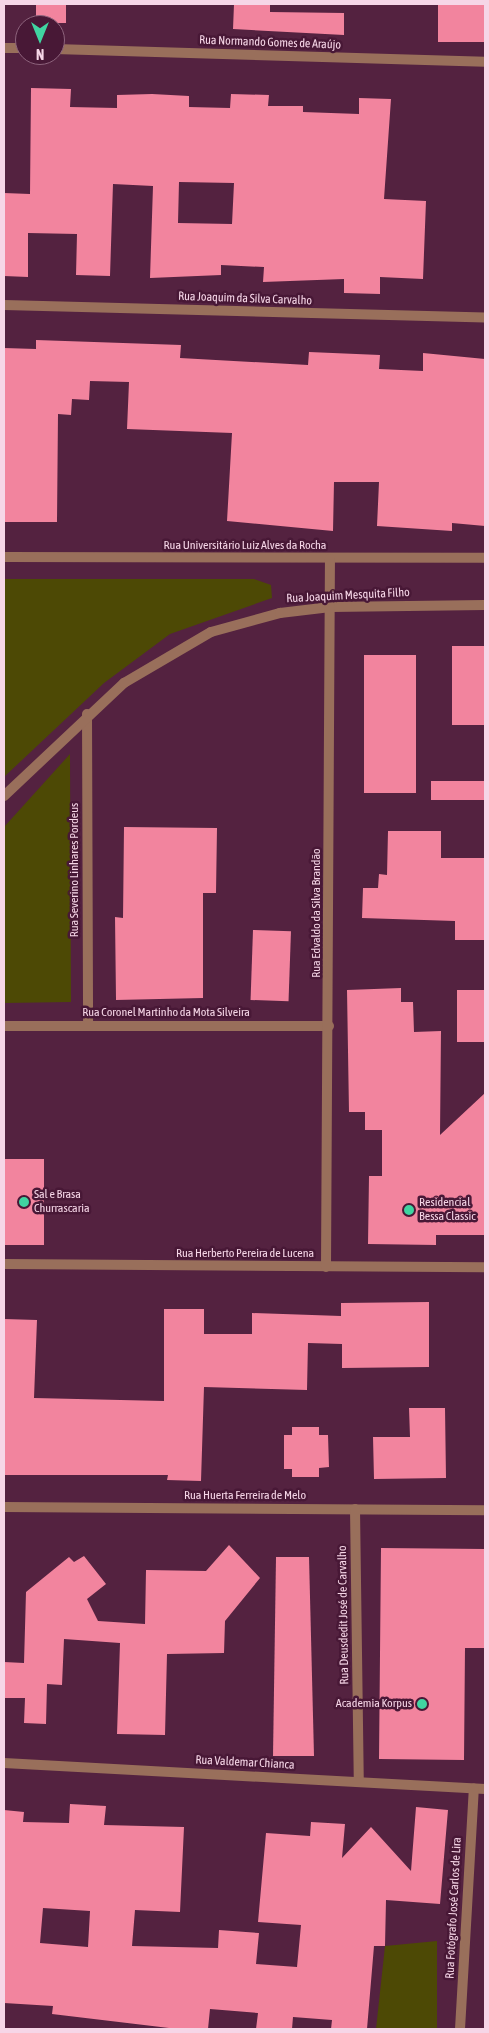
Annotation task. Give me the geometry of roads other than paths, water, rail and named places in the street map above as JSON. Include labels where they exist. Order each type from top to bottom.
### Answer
[{"type":"street","name":"Rua Normando Gomes de Araújo","points":[[65,49],[485,62]]},
{"type":"street","name":"Rua Joaquim da Silva Carvalho","points":[[4,305],[485,318]]},
{"type":"street","name":"Rua Universitário Luiz Alves da Rocha","points":[[4,557],[485,558]]},
{"type":"street","name":"Rua Edvaldo da Silva Brandão","points":[[326,1267],[329,1026],[330,559]]},
{"type":"street","name":"Rua Joaquim Mesquita Filho","points":[[4,796],[87,714],[153,664],[211,632],[280,613],[331,607],[485,605]]},
{"type":"street","name":"Rua Severino Linhares Pordeus","points":[[87,714],[88,1026]]},
{"type":"street","name":"Rua Coronel Martinho da Mota Silveira","points":[[4,1026],[329,1026]]},
{"type":"street","name":"Rua Herberto Pereira de Lucena","points":[[4,1264],[485,1267]]},
{"type":"street","name":"Rua Huerta Ferreira de Melo","points":[[4,1508],[485,1510]]},
{"type":"street","name":"Rua Deusdedit José de Carvalho","points":[[355,1509],[359,1781]]},
{"type":"street","name":"Rua Valdemar Chianca","points":[[4,1763],[485,1789]]},
{"type":"street","name":"Rua Fotógrafo José Carlos de Lira","points":[[460,2029],[474,1788]]},
{"type":"place","name":"Sal e Brasa Churrascaria","points":[[24,1202]]},
{"type":"place","name":"Residencial Bessa Classic","points":[[409,1210]]},
{"type":"place","name":"Academia Korpus","points":[[422,1704]]}]
